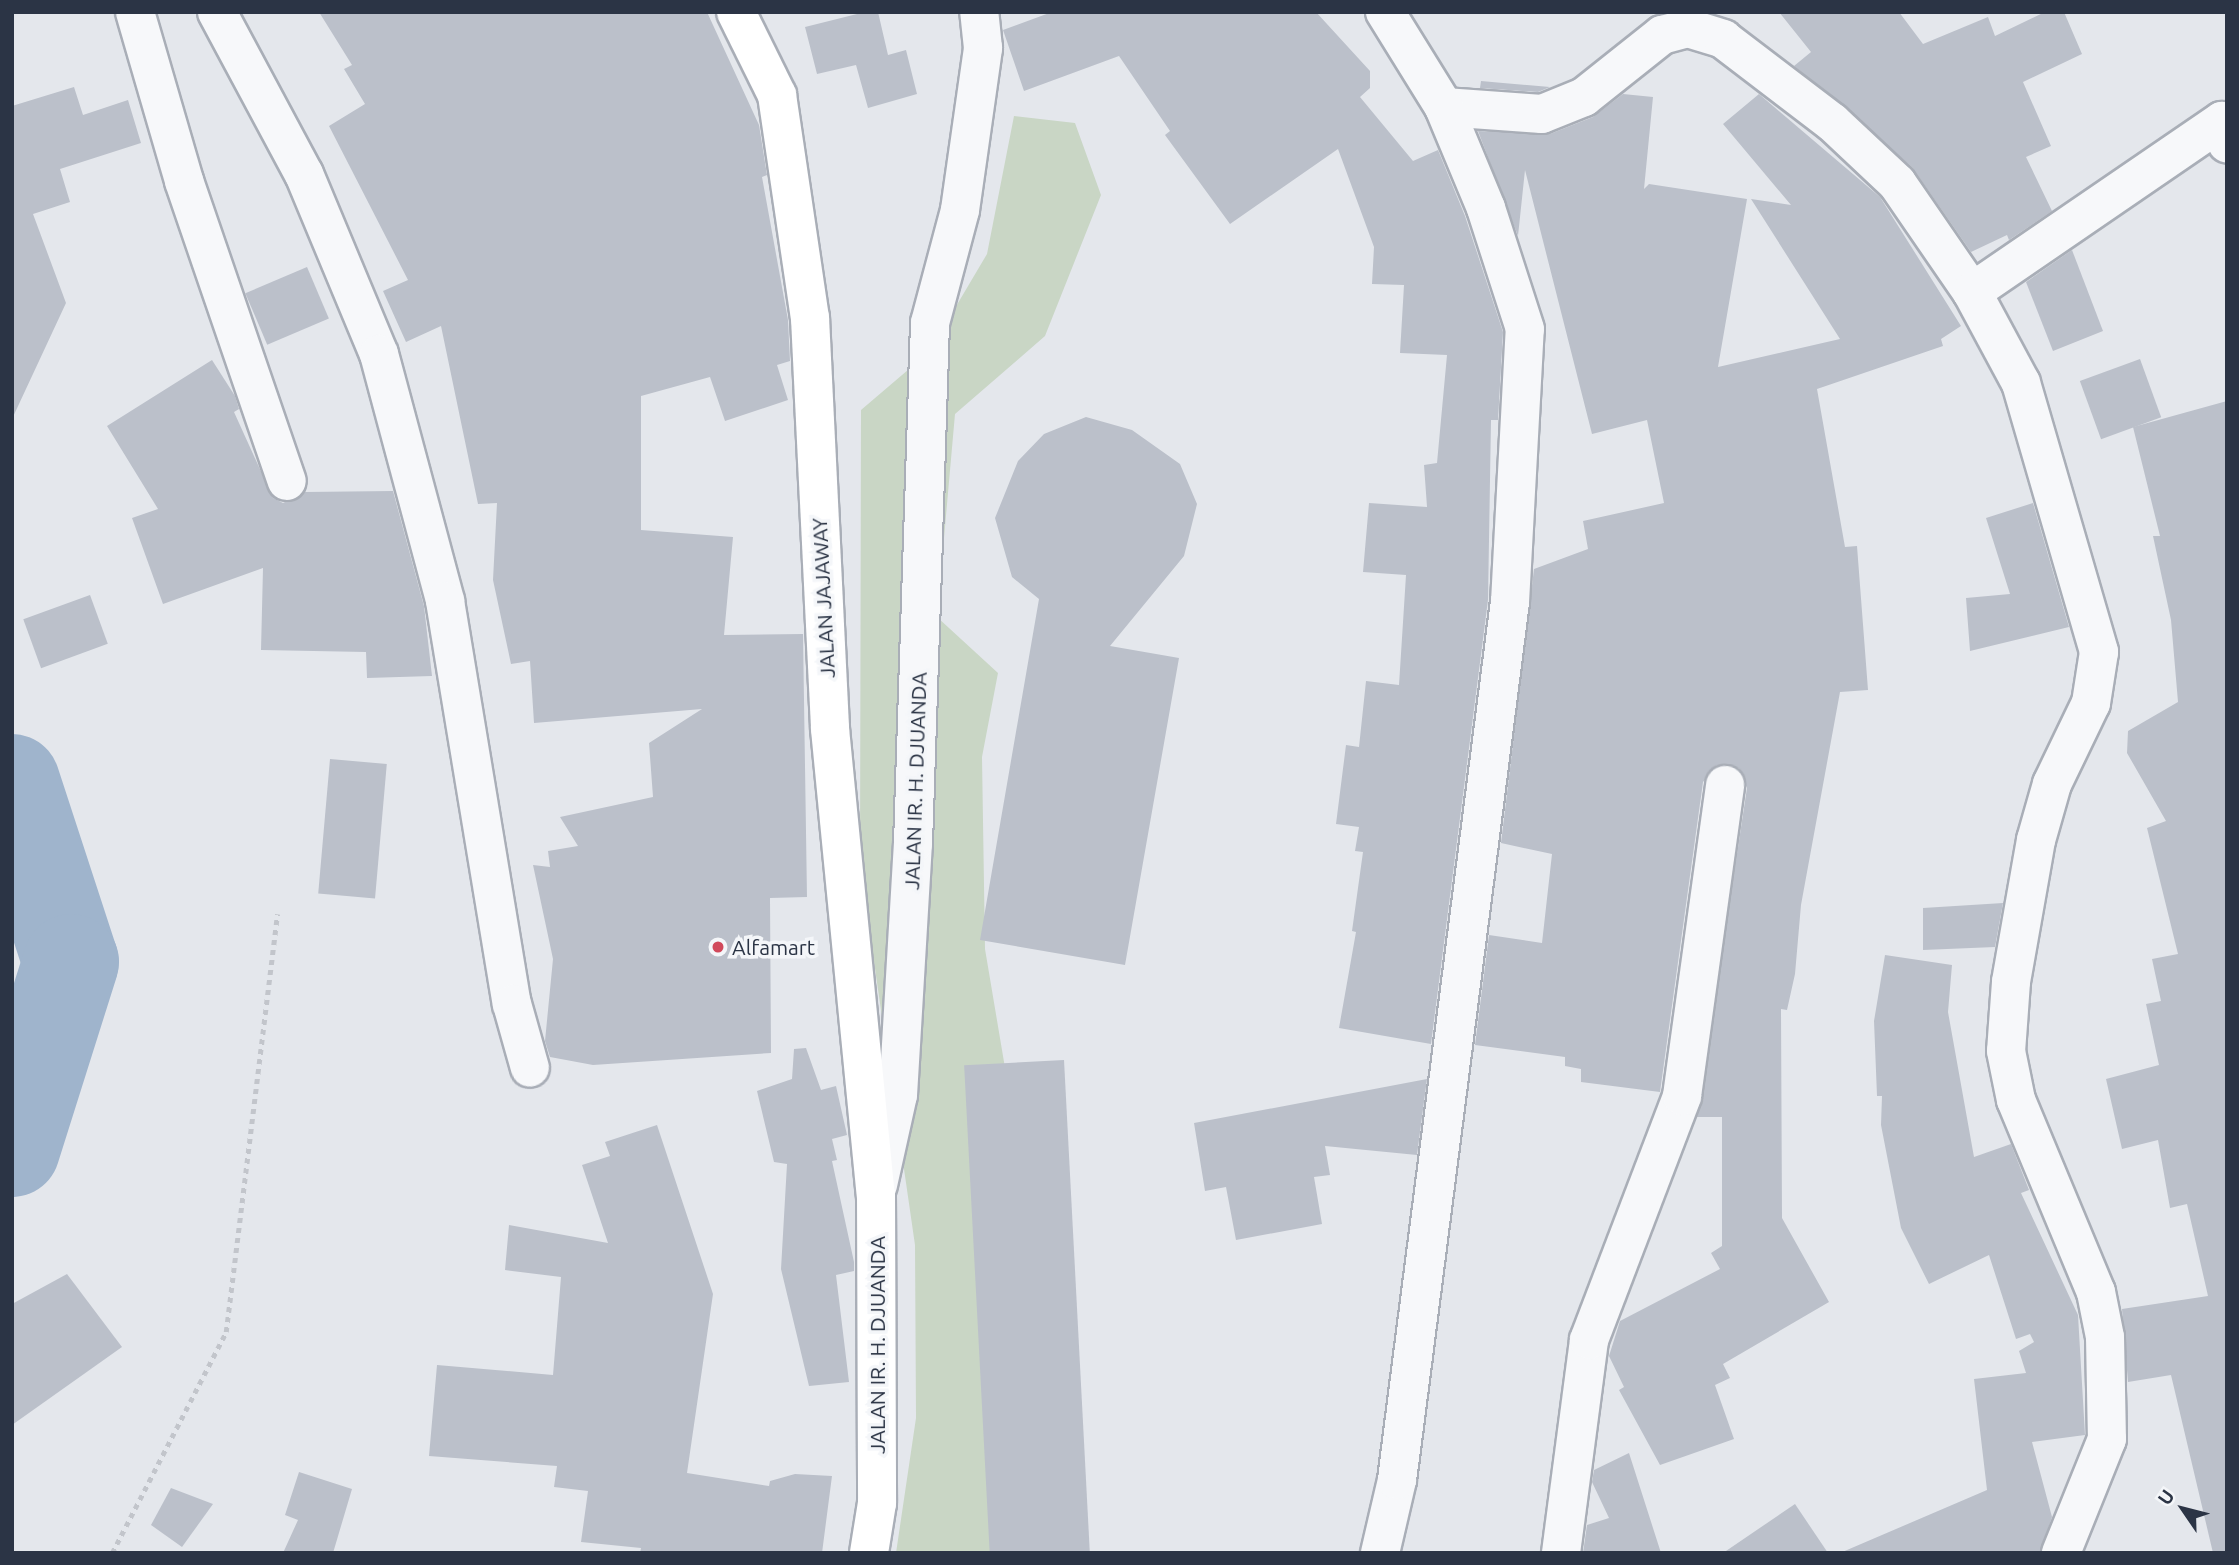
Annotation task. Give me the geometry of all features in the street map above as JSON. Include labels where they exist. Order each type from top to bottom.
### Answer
[{"type":"main road","name":"JALAN JAJAWAY","points":[[736,12],[777,95],[810,318],[830,730],[876,1194]]},
{"type":"main road","name":"JALAN IR. H. DJUANDA","points":[[869,1553],[877,1503],[876,1194]]},
{"type":"street","points":[[135,12],[184,181],[287,481]]},
{"type":"street","points":[[217,12],[304,174],[379,354],[445,601],[512,1004],[530,1068]]},
{"type":"street","name":"JALAN IR. H. DJUANDA","points":[[876,1194],[898,1095],[914,844],[930,323],[960,210],[983,48],[979,12]]},
{"type":"street","points":[[1380,1553],[1397,1480],[1510,602],[1525,329],[1486,208],[1444,107],[1385,12]]},
{"type":"street","points":[[1444,107],[1542,114],[1584,97],[1662,35],[1688,27],[1704,30],[1832,122],[1897,183],[1972,292],[2021,383],[2099,652],[2091,703],[2052,785],[2036,841],[2011,982],[2006,1051],[2025,1126],[2082,1255],[2105,1337],[2106,1439],[2061,1553]]},
{"type":"street","points":[[1972,292],[2225,126]]},
{"type":"street","points":[[1561,1553],[1589,1340],[1682,1096],[1726,785]]},
{"type":"path","points":[[112,1553],[226,1332],[277,914]]},
{"type":"green space","points":[[1014,116],[1075,123],[1101,195],[1045,336],[955,414],[937,617],[998,673],[982,757],[985,949],[1036,1252],[1048,1553],[896,1553],[916,1418],[915,1245],[860,865],[861,410],[929,352],[987,254]]},
{"type":"building","points":[[319,12],[707,12],[759,125],[767,175],[762,177],[788,320],[790,361],[777,365],[788,400],[725,421],[710,377],[641,396],[641,530],[733,537],[724,635],[803,634],[807,897],[770,898],[771,1053],[593,1065],[550,1057],[545,1041],[553,959],[533,865],[550,867],[548,851],[578,846],[560,817],[653,797],[649,743],[702,709],[534,723],[530,661],[511,664],[493,580],[497,503],[478,504],[441,326],[406,342],[383,291],[408,280],[329,126],[365,104],[344,69],[352,65]]},
{"type":"building","points":[[865,12],[878,12],[888,55],[906,50],[917,94],[868,108],[856,65],[817,74],[805,27]]},
{"type":"building","points":[[1052,12],[1316,12],[1370,71],[1370,88],[1360,97],[1413,161],[1438,150],[1465,216],[1503,332],[1498,420],[1491,420],[1488,600],[1431,1044],[1339,1028],[1356,932],[1352,931],[1363,852],[1355,851],[1359,827],[1336,824],[1346,745],[1359,747],[1366,681],[1399,685],[1406,575],[1363,572],[1369,503],[1427,507],[1424,465],[1437,463],[1447,355],[1400,353],[1404,285],[1372,284],[1374,247],[1338,149],[1230,224],[1165,135],[1170,131],[1119,56],[1024,91],[1003,30]]},
{"type":"building","points":[[1779,12],[1899,12],[1923,44],[1988,17],[1995,36],[2045,12],[2064,12],[2082,54],[2023,82],[2051,146],[2026,157],[2052,211],[2009,240],[2007,235],[1971,252],[1912,167],[1794,66],[1811,52]]},
{"type":"building","points":[[1481,81],[1550,87],[1538,92],[1480,88]]},
{"type":"building","points":[[74,87],[83,115],[128,100],[141,143],[60,169],[70,202],[33,214],[66,303],[12,419],[12,106]]},
{"type":"building","points":[[1623,94],[1653,97],[1644,189],[1649,184],[1747,199],[1718,367],[1840,339],[1751,199],[1791,205],[1723,124],[1759,94],[1880,197],[1961,326],[1941,339],[1943,346],[1817,389],[1845,547],[1857,546],[1868,690],[1840,692],[1801,905],[1795,974],[1787,1010],[1781,1009],[1782,1218],[1829,1302],[1723,1364],[1730,1378],[1715,1385],[1734,1439],[1660,1465],[1619,1390],[1624,1387],[1609,1356],[1620,1321],[1720,1269],[1711,1253],[1722,1246],[1722,1117],[1697,1117],[1747,788],[1739,768],[1717,765],[1703,782],[1660,1092],[1581,1082],[1581,1069],[1565,1066],[1565,1057],[1475,1045],[1489,935],[1542,943],[1552,854],[1501,843],[1534,569],[1588,549],[1583,521],[1664,503],[1647,420],[1592,434],[1525,170],[1518,236],[1478,131],[1550,134],[1593,117]]},
{"type":"building","points":[[2072,250],[2103,331],[2053,351],[2026,282]]},
{"type":"building","points":[[307,267],[329,319],[267,345],[245,293]]},
{"type":"building","points":[[2140,359],[2161,417],[2101,439],[2080,381]]},
{"type":"building","points":[[212,360],[235,396],[239,409],[234,412],[273,498],[283,503],[305,492],[393,491],[424,606],[432,676],[367,678],[366,652],[261,650],[263,568],[163,604],[132,518],[158,509],[107,426]]},
{"type":"building","points":[[2227,401],[2227,1552],[2213,1553],[2171,1375],[2128,1382],[2122,1309],[2208,1296],[2187,1204],[2170,1208],[2158,1140],[2122,1149],[2106,1079],[2159,1065],[2146,1004],[2161,1001],[2152,959],[2178,954],[2147,828],[2166,821],[2127,753],[2128,731],[2178,702],[2171,620],[2153,536],[2160,536],[2133,427]]},
{"type":"building","points":[[1086,417],[1132,430],[1180,464],[1197,504],[1184,556],[1110,646],[1179,658],[1125,965],[980,940],[1039,599],[1012,577],[995,518],[1018,461],[1044,434]]},
{"type":"building","points":[[2033,503],[2069,627],[1970,651],[1966,598],[2010,594],[1986,518]]},
{"type":"building","points":[[90,595],[108,644],[41,668],[23,619]]},
{"type":"building","points":[[330,759],[387,764],[375,898],[318,893]]},
{"type":"building","points":[[2003,903],[1995,947],[1923,950],[1923,908]]},
{"type":"building","points":[[1885,955],[1952,965],[1948,1012],[1974,1157],[2011,1144],[2029,1190],[2021,1193],[2078,1315],[2085,1435],[2032,1442],[2052,1517],[2040,1553],[1840,1553],[1987,1490],[1974,1379],[2026,1373],[2019,1351],[2034,1342],[2030,1334],[2016,1339],[1989,1255],[1929,1284],[1901,1228],[1881,1125],[1882,1096],[1877,1096],[1874,1021]]},
{"type":"building","points":[[806,1048],[821,1090],[836,1086],[847,1135],[832,1139],[837,1160],[832,1161],[854,1262],[854,1271],[836,1275],[849,1382],[809,1386],[781,1269],[787,1164],[774,1162],[757,1091],[792,1079],[794,1049]]},
{"type":"building","points":[[1064,1060],[1090,1553],[990,1553],[964,1065]]},
{"type":"building","points":[[1427,1079],[1417,1155],[1325,1146],[1330,1175],[1314,1177],[1322,1224],[1236,1240],[1226,1187],[1205,1191],[1194,1123]]},
{"type":"building","points":[[657,1125],[713,1294],[687,1473],[769,1486],[770,1481],[795,1474],[832,1476],[822,1553],[640,1553],[641,1548],[581,1542],[588,1491],[554,1487],[557,1466],[429,1456],[437,1365],[553,1375],[561,1277],[505,1270],[509,1225],[608,1243],[582,1165],[610,1156],[605,1142]]},
{"type":"building","points":[[67,1274],[122,1347],[12,1425],[12,1304]]},
{"type":"building","points":[[1629,1453],[1661,1553],[1583,1553],[1587,1525],[1609,1518],[1592,1482],[1594,1470]]},
{"type":"building","points":[[299,1472],[352,1489],[333,1553],[283,1553],[298,1520],[285,1515]]},
{"type":"building","points":[[171,1488],[213,1504],[182,1547],[151,1525]]},
{"type":"building","points":[[1795,1504],[1828,1553],[1723,1553]]},
{"type":"waterway","points":[[12,782],[71,962],[12,1149]]},
{"type":"place","name":"Alfamart","points":[[718,947]]}]
